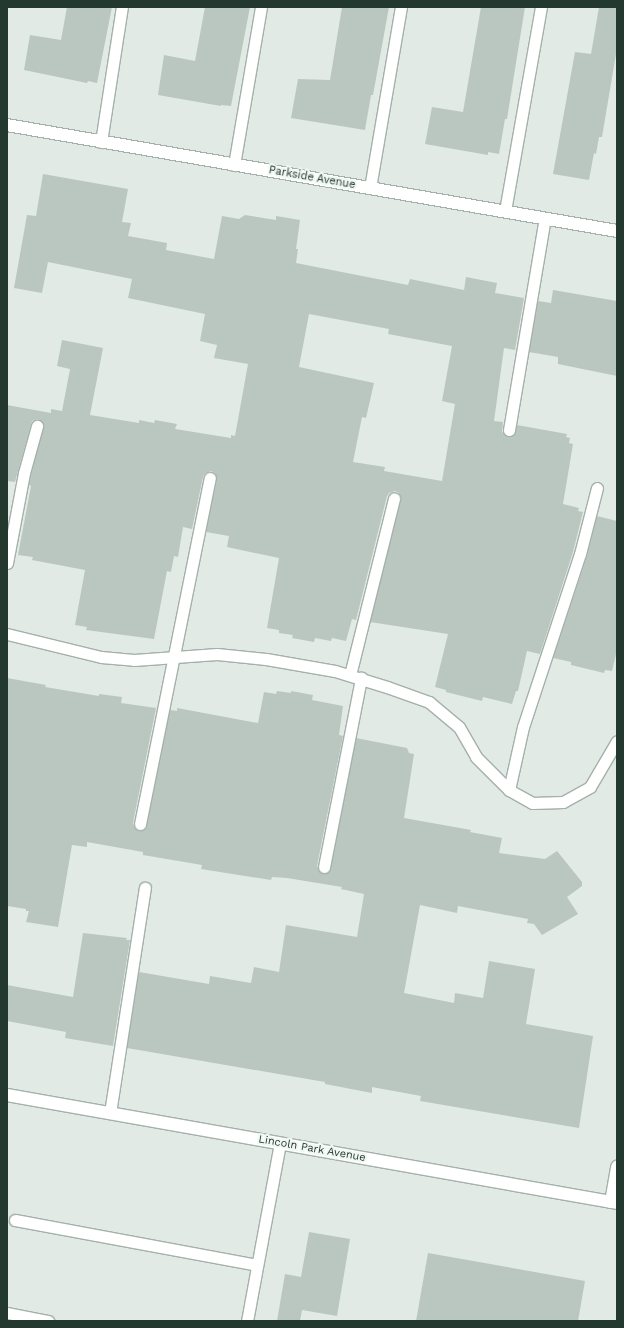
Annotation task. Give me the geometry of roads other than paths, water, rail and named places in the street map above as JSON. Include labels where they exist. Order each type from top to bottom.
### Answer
[{"type":"street","name":"Parkside Avenue","points":[[7,125],[617,231]]},
{"type":"street","name":"Lincoln Park Avenue","points":[[7,1094],[614,1202]]},
{"type":"street","points":[[614,1202],[617,1167]]},
{"type":"lane","points":[[101,142],[122,7]]},
{"type":"lane","points":[[234,165],[261,7]]},
{"type":"lane","points":[[370,188],[401,7]]},
{"type":"lane","points":[[505,211],[541,7]]},
{"type":"lane","points":[[509,430],[546,218]]},
{"type":"lane","points":[[7,563],[24,473],[37,426]]},
{"type":"lane","points":[[140,824],[210,478]]},
{"type":"lane","points":[[509,790],[524,727],[580,554],[597,488]]},
{"type":"lane","points":[[324,867],[356,677],[394,498]]},
{"type":"lane","points":[[7,634],[101,657],[134,660],[218,654],[274,660],[335,671],[356,677],[429,702],[459,727],[476,757],[509,790],[532,803],[563,802],[590,787],[617,741]]},
{"type":"lane","points":[[110,1113],[145,888]]},
{"type":"lane","points":[[247,1321],[280,1143]]},
{"type":"lane","points":[[15,1220],[257,1265]]},
{"type":"lane","points":[[7,1313],[48,1321]]}]
